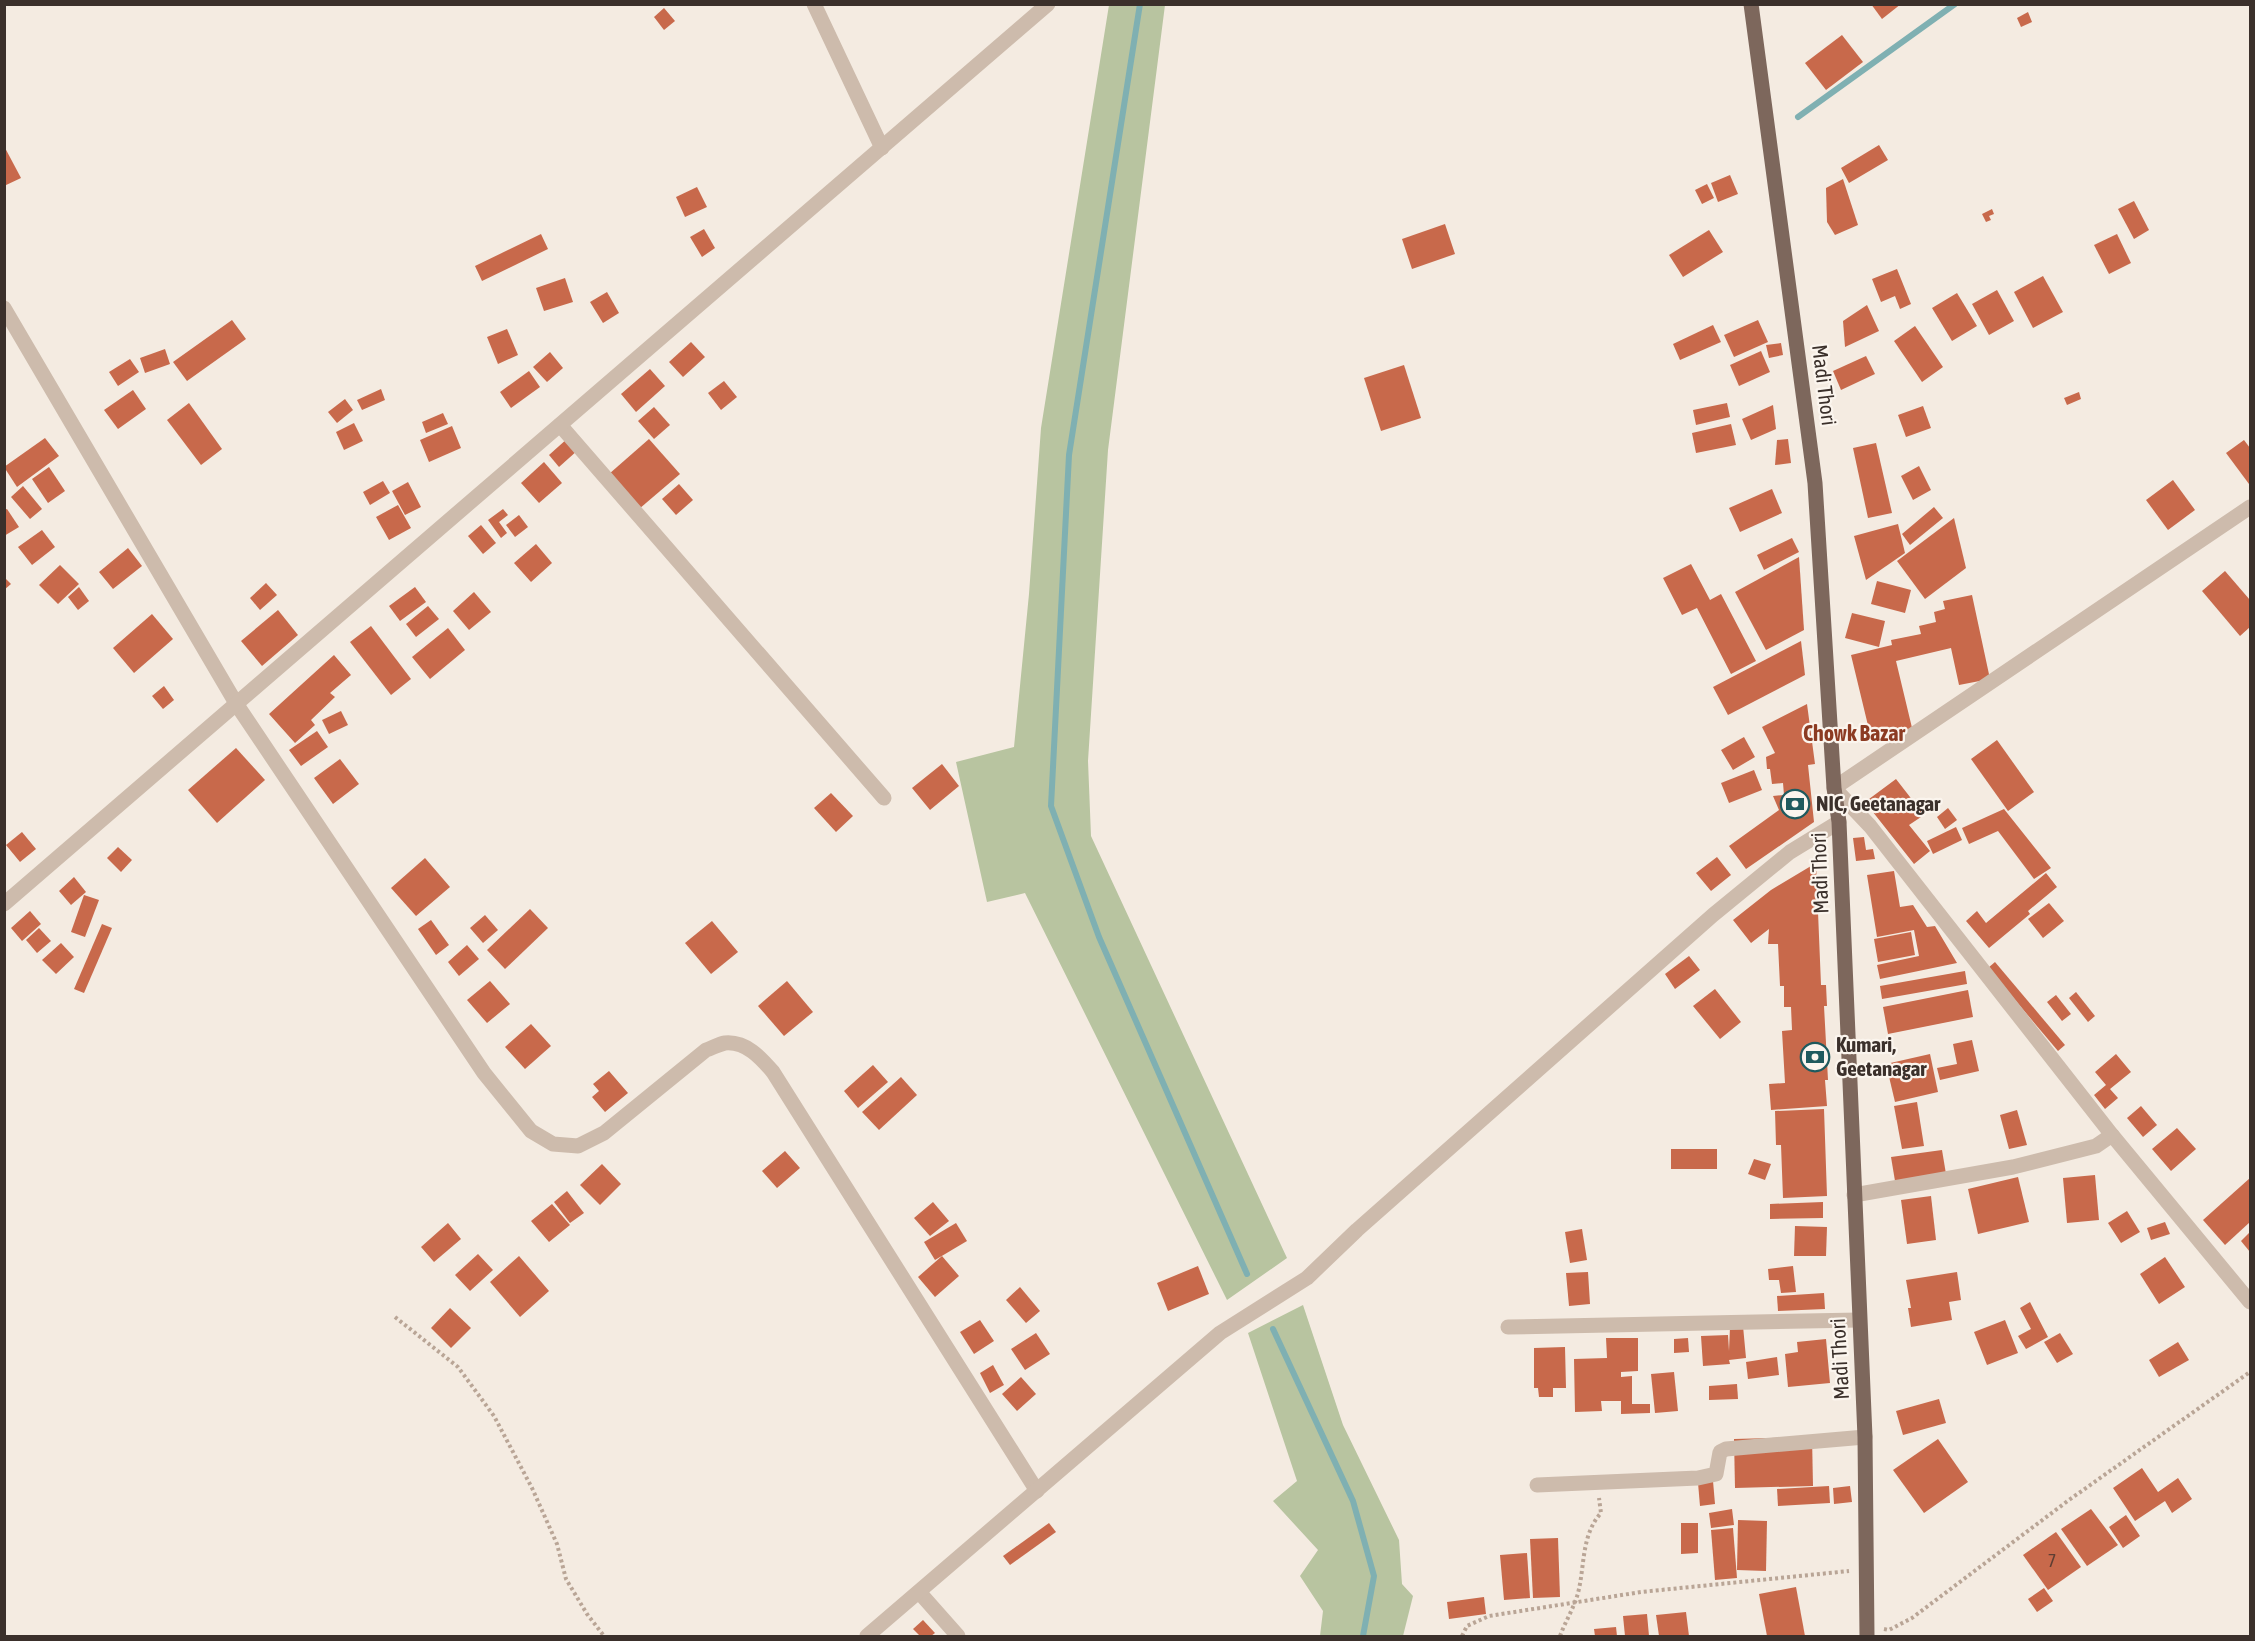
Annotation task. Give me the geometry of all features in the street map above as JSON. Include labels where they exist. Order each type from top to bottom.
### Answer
[{"type":"main road","name":"Madi Thori","points":[[1751,4],[1815,483],[1834,788],[1839,822],[1865,1437],[1867,1632]]},
{"type":"street","points":[[814,4],[882,148]]},
{"type":"street","points":[[4,904],[1048,4]]},
{"type":"street","points":[[4,308],[237,705],[484,1073],[531,1131],[553,1144],[578,1146],[604,1132],[706,1050],[725,1043],[756,1053],[773,1072],[1036,1491]]},
{"type":"street","points":[[560,425],[884,798]]},
{"type":"street","points":[[2250,507],[1834,788],[1870,826],[2112,1135],[2250,1302]]},
{"type":"street","points":[[867,1636],[1220,1333],[1306,1278],[1357,1230],[1713,915],[1790,852],[1839,822]]},
{"type":"street","points":[[1854,1195],[2013,1167],[2096,1146],[2112,1135]]},
{"type":"street","points":[[1508,1327],[1859,1320]]},
{"type":"street","points":[[1537,1485],[1706,1476],[1716,1474],[1720,1452],[1726,1449],[1865,1437]]},
{"type":"street","points":[[919,1592],[958,1636]]},
{"type":"path","points":[[395,1317],[458,1367],[494,1416],[532,1488],[557,1544],[566,1579],[587,1614],[604,1636]]},
{"type":"path","points":[[1867,1632],[1889,1630],[1912,1617],[2069,1500],[2250,1372]]},
{"type":"path","points":[[1560,1636],[1578,1594],[1583,1555],[1592,1522],[1600,1513],[1597,1489]]},
{"type":"path","points":[[1462,1636],[1467,1626],[1490,1616],[1641,1592],[1865,1569]]},
{"type":"green space","points":[[1109,5],[1165,5],[1108,450],[1088,761],[1091,836],[1287,1258],[1227,1300],[1025,893],[987,902],[956,762],[1014,747],[1029,594],[1041,428]]},
{"type":"green space","points":[[1303,1305],[1343,1425],[1399,1540],[1402,1584],[1413,1596],[1403,1636],[1320,1636],[1323,1611],[1300,1576],[1318,1550],[1273,1501],[1297,1481],[1248,1333]]},
{"type":"building","points":[[1871,4],[1901,4],[1882,19]]},
{"type":"building","points":[[664,8],[675,21],[664,30],[654,17]]},
{"type":"building","points":[[2028,12],[2032,22],[2021,27],[2017,18]]},
{"type":"building","points":[[1842,35],[1863,62],[1826,90],[1805,63]]},
{"type":"building","points":[[1879,145],[1888,160],[1849,183],[1841,168]]},
{"type":"building","points":[[4,146],[21,178],[4,186]]},
{"type":"building","points":[[1730,175],[1738,194],[1718,202],[1711,183]]},
{"type":"building","points":[[1843,179],[1858,225],[1835,235],[1827,222],[1826,188]]},
{"type":"building","points":[[1707,184],[1714,198],[1702,204],[1695,190]]},
{"type":"building","points":[[697,187],[707,207],[685,217],[676,197]]},
{"type":"building","points":[[2134,201],[2149,230],[2134,239],[2118,209]]},
{"type":"building","points":[[1992,209],[1994,214],[1989,216],[1991,220],[1986,222],[1982,214]]},
{"type":"building","points":[[1445,224],[1455,254],[1412,269],[1402,239]]},
{"type":"building","points":[[704,229],[715,248],[702,257],[690,237]]},
{"type":"building","points":[[1709,230],[1723,252],[1683,277],[1669,255]]},
{"type":"building","points":[[541,234],[548,249],[482,281],[475,266]]},
{"type":"building","points":[[2117,234],[2131,263],[2109,274],[2094,245]]},
{"type":"building","points":[[1897,269],[1911,304],[1900,309],[1895,296],[1881,302],[1872,279]]},
{"type":"building","points":[[2043,276],[2063,312],[2033,328],[2014,292]]},
{"type":"building","points":[[565,278],[573,302],[544,311],[536,288]]},
{"type":"building","points":[[1997,290],[2014,321],[1989,335],[1972,304]]},
{"type":"building","points":[[607,292],[619,313],[603,323],[590,302]]},
{"type":"building","points":[[1957,293],[1977,326],[1952,341],[1932,308]]},
{"type":"building","points":[[1867,305],[1879,331],[1845,347],[1843,321]]},
{"type":"building","points":[[232,320],[246,339],[187,381],[173,362]]},
{"type":"building","points":[[1758,320],[1768,342],[1734,357],[1724,335]]},
{"type":"building","points":[[1713,325],[1721,342],[1680,360],[1673,344]]},
{"type":"building","points":[[1915,326],[1943,367],[1922,382],[1894,341]]},
{"type":"building","points":[[507,329],[518,355],[498,364],[487,337]]},
{"type":"building","points":[[691,342],[705,357],[683,377],[669,362]]},
{"type":"building","points":[[1781,343],[1783,355],[1769,358],[1766,345]]},
{"type":"building","points":[[165,349],[170,364],[145,373],[140,358]]},
{"type":"building","points":[[1761,351],[1770,372],[1739,386],[1730,365]]},
{"type":"building","points":[[550,352],[563,368],[547,382],[533,367]]},
{"type":"building","points":[[1866,356],[1875,374],[1841,390],[1833,371]]},
{"type":"building","points":[[130,359],[139,372],[118,386],[109,372]]},
{"type":"building","points":[[1404,365],[1421,418],[1381,431],[1364,378]]},
{"type":"building","points":[[650,369],[665,386],[636,412],[621,394]]},
{"type":"building","points":[[529,371],[540,387],[511,408],[500,392]]},
{"type":"building","points":[[724,381],[737,397],[721,410],[708,393]]},
{"type":"building","points":[[381,389],[385,400],[362,410],[357,400]]},
{"type":"building","points":[[133,390],[146,409],[118,429],[104,410]]},
{"type":"building","points":[[2079,392],[2081,399],[2067,405],[2064,398]]},
{"type":"building","points":[[345,399],[353,410],[337,423],[328,412]]},
{"type":"building","points":[[189,403],[222,449],[201,465],[167,420]]},
{"type":"building","points":[[1727,403],[1730,417],[1696,425],[1693,410]]},
{"type":"building","points":[[1773,405],[1776,429],[1751,440],[1742,419]]},
{"type":"building","points":[[1923,406],[1931,428],[1906,437],[1898,415]]},
{"type":"building","points":[[654,407],[670,425],[654,439],[638,421]]},
{"type":"building","points":[[443,413],[448,424],[426,433],[422,422]]},
{"type":"building","points":[[354,423],[363,441],[344,450],[336,432]]},
{"type":"building","points":[[1731,424],[1736,445],[1696,453],[1692,433]]},
{"type":"building","points":[[452,426],[461,448],[429,462],[420,440]]},
{"type":"building","points":[[45,438],[59,456],[17,487],[4,467]]},
{"type":"building","points":[[568,438],[578,450],[559,467],[549,455]]},
{"type":"building","points":[[649,439],[680,474],[639,509],[609,474]]},
{"type":"building","points":[[1788,439],[1791,463],[1775,465],[1777,440]]},
{"type":"building","points":[[2244,440],[2250,448],[2249,484],[2226,453]]},
{"type":"building","points":[[1876,443],[1892,513],[1868,518],[1853,448]]},
{"type":"building","points":[[544,462],[562,483],[539,503],[521,483]]},
{"type":"building","points":[[1919,466],[1931,490],[1913,500],[1901,476]]},
{"type":"building","points":[[49,467],[65,491],[48,503],[32,479]]},
{"type":"building","points":[[2173,480],[2195,510],[2168,530],[2146,500]]},
{"type":"building","points":[[383,481],[390,493],[370,505],[363,492]]},
{"type":"building","points":[[408,482],[421,507],[405,515],[392,491]]},
{"type":"building","points":[[679,484],[693,500],[676,515],[662,499]]},
{"type":"building","points":[[23,486],[42,509],[30,519],[11,497]]},
{"type":"building","points":[[1772,489],[1782,513],[1740,532],[1729,508]]},
{"type":"building","points":[[398,505],[411,528],[389,540],[376,517]]},
{"type":"building","points":[[1934,507],[1943,518],[1910,545],[1902,534]]},
{"type":"building","points":[[7,509],[19,527],[4,536],[4,510]]},
{"type":"building","points":[[503,509],[508,515],[499,522],[507,533],[501,538],[488,520]]},
{"type":"building","points":[[519,515],[528,527],[515,537],[506,525]]},
{"type":"building","points":[[1954,518],[1966,568],[1925,599],[1897,561]]},
{"type":"building","points":[[1898,524],[1905,553],[1866,580],[1854,536]]},
{"type":"building","points":[[481,525],[496,543],[483,554],[468,536]]},
{"type":"building","points":[[42,530],[55,547],[32,565],[18,547]]},
{"type":"building","points":[[1792,538],[1799,552],[1764,570],[1757,555]]},
{"type":"building","points":[[536,544],[552,563],[531,582],[514,563]]},
{"type":"building","points":[[128,548],[142,566],[113,589],[99,572]]},
{"type":"building","points":[[1799,557],[1804,630],[1766,650],[1735,592]]},
{"type":"building","points":[[1691,564],[1710,600],[1721,594],[1756,661],[1731,674],[1697,608],[1682,615],[1663,578]]},
{"type":"building","points":[[60,565],[79,584],[58,604],[39,585]]},
{"type":"building","points":[[2225,571],[2250,600],[2250,627],[2240,636],[2202,591]]},
{"type":"building","points":[[4,577],[11,584],[4,590]]},
{"type":"building","points":[[1877,581],[1911,590],[1905,613],[1871,604]]},
{"type":"building","points":[[266,583],[277,595],[260,610],[250,598]]},
{"type":"building","points":[[79,587],[89,601],[78,610],[68,597]]},
{"type":"building","points":[[415,587],[426,602],[400,621],[389,606]]},
{"type":"building","points":[[474,592],[491,612],[469,630],[453,611]]},
{"type":"building","points":[[1972,595],[1990,679],[1959,685],[1951,648],[1896,661],[1913,732],[1872,742],[1851,655],[1892,645],[1891,640],[1921,634],[1919,626],[1936,622],[1934,612],[1945,609],[1943,601]]},
{"type":"building","points":[[428,606],[439,619],[416,637],[406,624]]},
{"type":"building","points":[[278,610],[298,635],[262,666],[241,641]]},
{"type":"building","points":[[1852,613],[1885,621],[1879,647],[1845,638]]},
{"type":"building","points":[[152,614],[173,639],[134,673],[113,648]]},
{"type":"building","points":[[371,626],[411,679],[391,695],[350,642]]},
{"type":"building","points":[[448,628],[465,650],[430,679],[412,657]]},
{"type":"building","points":[[1801,641],[1805,675],[1728,715],[1713,687]]},
{"type":"building","points":[[334,655],[351,675],[330,693],[335,697],[311,720],[315,725],[295,743],[269,714]]},
{"type":"building","points":[[164,686],[174,700],[163,709],[152,696]]},
{"type":"building","points":[[1807,704],[1815,764],[1808,765],[1814,822],[1746,869],[1729,846],[1779,810],[1773,796],[1784,795],[1783,783],[1772,784],[1770,769],[1767,769],[1766,757],[1775,753],[1762,727]]},
{"type":"building","points":[[341,711],[348,725],[329,734],[322,720]]},
{"type":"building","points":[[317,731],[328,747],[301,766],[289,750]]},
{"type":"building","points":[[1744,737],[1755,757],[1733,770],[1721,750]]},
{"type":"building","points":[[1997,740],[2034,792],[2008,811],[1971,759]]},
{"type":"building","points":[[236,748],[265,780],[217,823],[188,790]]},
{"type":"building","points":[[340,759],[359,784],[333,804],[314,778]]},
{"type":"building","points":[[942,764],[959,786],[930,810],[912,788]]},
{"type":"building","points":[[1754,770],[1762,790],[1729,803],[1721,783]]},
{"type":"building","points":[[1896,779],[1924,815],[1909,825],[1930,851],[1914,864],[1865,802]]},
{"type":"building","points":[[831,793],[853,816],[836,832],[814,808]]},
{"type":"building","points":[[1948,808],[1957,820],[1945,829],[1937,817]]},
{"type":"building","points":[[2004,809],[2051,868],[2034,879],[1998,831],[1969,844],[1962,828]]},
{"type":"building","points":[[1956,827],[1962,840],[1933,854],[1927,841]]},
{"type":"building","points":[[22,832],[36,849],[20,862],[6,845]]},
{"type":"building","points":[[1864,837],[1866,850],[1873,849],[1875,859],[1856,861],[1853,838]]},
{"type":"building","points":[[118,847],[132,860],[121,872],[107,858]]},
{"type":"building","points":[[1717,857],[1731,875],[1711,891],[1696,873]]},
{"type":"building","points":[[425,858],[450,887],[416,916],[391,888]]},
{"type":"building","points":[[1816,863],[1821,985],[1826,985],[1827,1006],[1824,1006],[1827,1106],[1771,1110],[1769,1084],[1785,1083],[1782,1031],[1792,1030],[1791,1007],[1784,1007],[1784,986],[1780,986],[1778,944],[1768,944],[1769,929],[1751,943],[1733,920],[1771,890]]},
{"type":"building","points":[[1894,871],[1900,907],[1913,905],[1927,927],[1935,926],[1957,963],[1880,979],[1877,965],[1919,956],[1914,930],[1877,937],[1867,875]]},
{"type":"building","points":[[2046,873],[2057,887],[2028,911],[2030,914],[1989,948],[1966,921],[1977,911],[1986,923]]},
{"type":"building","points":[[74,877],[86,892],[71,905],[59,891]]},
{"type":"building","points":[[84,895],[99,900],[85,937],[71,932]]},
{"type":"building","points":[[2049,903],[2064,921],[2043,938],[2028,919]]},
{"type":"building","points":[[530,909],[548,928],[505,969],[487,950]]},
{"type":"building","points":[[30,911],[41,924],[22,941],[11,928]]},
{"type":"building","points":[[485,915],[498,930],[483,943],[470,928]]},
{"type":"building","points":[[431,920],[449,945],[436,955],[418,929]]},
{"type":"building","points":[[712,921],[738,952],[711,974],[685,943]]},
{"type":"building","points":[[102,924],[112,928],[84,993],[74,989]]},
{"type":"building","points":[[39,928],[51,941],[37,953],[26,940]]},
{"type":"building","points":[[1911,932],[1915,955],[1878,962],[1874,939]]},
{"type":"building","points":[[61,943],[74,957],[56,974],[42,960]]},
{"type":"building","points":[[467,945],[479,959],[459,976],[448,962]]},
{"type":"building","points":[[1689,956],[1700,970],[1675,989],[1665,974]]},
{"type":"building","points":[[1995,962],[2065,1045],[2058,1051],[1988,968]]},
{"type":"building","points":[[1965,971],[1967,984],[1882,999],[1880,986]]},
{"type":"building","points":[[490,981],[510,1004],[487,1023],[467,1000]]},
{"type":"building","points":[[787,981],[813,1012],[784,1036],[758,1006]]},
{"type":"building","points":[[1715,989],[1741,1022],[1720,1039],[1693,1006]]},
{"type":"building","points":[[1968,990],[1973,1017],[1888,1034],[1883,1007]]},
{"type":"building","points":[[2076,992],[2095,1016],[2088,1022],[2069,998]]},
{"type":"building","points":[[2056,995],[2071,1014],[2062,1021],[2047,1002]]},
{"type":"building","points":[[531,1024],[551,1046],[525,1069],[505,1047]]},
{"type":"building","points":[[1972,1040],[1979,1071],[1940,1080],[1937,1068],[1957,1064],[1953,1044]]},
{"type":"building","points":[[1930,1054],[1938,1092],[1895,1102],[1886,1064]]},
{"type":"building","points":[[2116,1054],[2131,1072],[2110,1089],[2118,1098],[2105,1109],[2094,1095],[2106,1085],[2095,1072]]},
{"type":"building","points":[[873,1065],[888,1082],[858,1108],[844,1091]]},
{"type":"building","points":[[609,1071],[628,1093],[605,1112],[592,1097],[599,1091],[593,1084]]},
{"type":"building","points":[[901,1077],[917,1095],[879,1130],[862,1112]]},
{"type":"building","points":[[1917,1102],[1924,1146],[1902,1149],[1894,1106]]},
{"type":"building","points":[[2141,1106],[2157,1125],[2143,1137],[2127,1118]]},
{"type":"building","points":[[1824,1109],[1827,1196],[1783,1198],[1781,1145],[1776,1145],[1775,1111]]},
{"type":"building","points":[[2017,1110],[2027,1145],[2009,1149],[2000,1115]]},
{"type":"building","points":[[2177,1128],[2196,1149],[2171,1171],[2152,1149]]},
{"type":"building","points":[[1671,1149],[1717,1149],[1717,1169],[1671,1169]]},
{"type":"building","points":[[1942,1150],[1946,1174],[1895,1181],[1891,1157]]},
{"type":"building","points":[[785,1151],[800,1168],[777,1188],[762,1171]]},
{"type":"building","points":[[1754,1159],[1771,1164],[1765,1180],[1748,1174]]},
{"type":"building","points":[[602,1164],[621,1184],[600,1205],[580,1185]]},
{"type":"building","points":[[2095,1175],[2099,1220],[2067,1223],[2063,1178]]},
{"type":"building","points":[[2018,1177],[2029,1222],[1978,1234],[1968,1189]]},
{"type":"building","points":[[2250,1178],[2250,1222],[2225,1245],[2203,1220]]},
{"type":"building","points":[[567,1191],[584,1213],[570,1223],[554,1202]]},
{"type":"building","points":[[1931,1196],[1936,1240],[1907,1244],[1901,1200]]},
{"type":"building","points":[[933,1202],[949,1221],[930,1236],[914,1218]]},
{"type":"building","points":[[1823,1202],[1823,1218],[1770,1219],[1770,1204]]},
{"type":"building","points":[[552,1204],[570,1225],[549,1242],[531,1221]]},
{"type":"building","points":[[2127,1211],[2140,1232],[2121,1243],[2108,1223]]},
{"type":"building","points":[[2165,1222],[2170,1234],[2151,1240],[2147,1228]]},
{"type":"building","points":[[448,1223],[461,1239],[434,1262],[421,1247]]},
{"type":"building","points":[[956,1223],[967,1241],[935,1260],[924,1242]]},
{"type":"building","points":[[1795,1226],[1827,1227],[1826,1256],[1794,1256]]},
{"type":"building","points":[[1582,1229],[1587,1260],[1570,1263],[1565,1232]]},
{"type":"building","points":[[2250,1232],[2250,1252],[2241,1241]]},
{"type":"building","points":[[478,1254],[493,1270],[470,1291],[455,1275]]},
{"type":"building","points":[[519,1256],[549,1291],[520,1317],[490,1282]]},
{"type":"building","points":[[942,1256],[959,1276],[935,1297],[918,1277]]},
{"type":"building","points":[[2165,1257],[2185,1287],[2159,1304],[2140,1274]]},
{"type":"building","points":[[1198,1266],[1209,1294],[1168,1311],[1157,1283]]},
{"type":"building","points":[[1793,1266],[1796,1292],[1781,1293],[1779,1280],[1769,1280],[1768,1269]]},
{"type":"building","points":[[1588,1272],[1590,1304],[1569,1306],[1566,1273]]},
{"type":"building","points":[[1957,1272],[1961,1300],[1949,1302],[1952,1320],[1911,1327],[1908,1308],[1911,1308],[1906,1280]]},
{"type":"building","points":[[1020,1287],[1040,1311],[1026,1323],[1006,1300]]},
{"type":"building","points":[[1824,1293],[1825,1309],[1778,1311],[1777,1296]]},
{"type":"building","points":[[2030,1302],[2048,1337],[2026,1349],[2018,1336],[2031,1329],[2020,1308]]},
{"type":"building","points":[[450,1308],[471,1328],[451,1348],[431,1328]]},
{"type":"building","points":[[980,1320],[994,1341],[974,1354],[960,1332]]},
{"type":"building","points":[[2005,1320],[2018,1353],[1987,1365],[1974,1332]]},
{"type":"building","points":[[1743,1326],[1746,1358],[1729,1360],[1730,1364],[1703,1366],[1701,1336],[1728,1335],[1729,1351],[1730,1327]]},
{"type":"building","points":[[1036,1333],[1050,1354],[1025,1370],[1011,1349]]},
{"type":"building","points":[[2060,1333],[2073,1354],[2057,1363],[2044,1342]]},
{"type":"building","points":[[1606,1338],[1638,1338],[1638,1371],[1621,1372],[1621,1377],[1632,1376],[1632,1404],[1650,1404],[1650,1413],[1621,1414],[1621,1401],[1601,1401],[1602,1411],[1575,1412],[1574,1359],[1607,1358]]},
{"type":"building","points":[[1688,1338],[1689,1352],[1674,1353],[1674,1339]]},
{"type":"building","points":[[1826,1339],[1830,1383],[1788,1387],[1785,1354],[1798,1352],[1797,1342]]},
{"type":"building","points":[[2178,1342],[2189,1360],[2159,1377],[2149,1360]]},
{"type":"building","points":[[1565,1347],[1566,1388],[1553,1388],[1553,1397],[1539,1397],[1538,1388],[1534,1388],[1534,1348]]},
{"type":"building","points":[[1777,1357],[1779,1375],[1748,1379],[1746,1362]]},
{"type":"building","points":[[993,1365],[1004,1385],[990,1393],[980,1373]]},
{"type":"building","points":[[1674,1372],[1678,1411],[1655,1413],[1651,1374]]},
{"type":"building","points":[[1021,1377],[1036,1394],[1017,1411],[1002,1394]]},
{"type":"building","points":[[1737,1384],[1738,1399],[1709,1400],[1709,1386]]},
{"type":"building","points":[[1939,1399],[1946,1423],[1903,1435],[1896,1411]]},
{"type":"building","points":[[1812,1437],[1813,1486],[1735,1488],[1734,1439]]},
{"type":"building","points":[[1938,1439],[1968,1482],[1924,1513],[1893,1470]]},
{"type":"building","points":[[2142,1468],[2158,1492],[2178,1478],[2192,1499],[2172,1513],[2165,1501],[2135,1521],[2113,1488]]},
{"type":"building","points":[[1713,1481],[1715,1504],[1700,1506],[1698,1483]]},
{"type":"building","points":[[1829,1486],[1830,1503],[1778,1506],[1777,1489]]},
{"type":"building","points":[[1850,1486],[1852,1502],[1834,1504],[1833,1488]]},
{"type":"building","points":[[1732,1509],[1734,1525],[1711,1528],[1709,1513]]},
{"type":"building","points":[[2091,1509],[2118,1545],[2087,1566],[2061,1529]]},
{"type":"building","points":[[2126,1515],[2140,1536],[2123,1548],[2109,1527]]},
{"type":"building","points":[[1738,1520],[1767,1521],[1766,1571],[1737,1570]]},
{"type":"building","points":[[1049,1523],[1056,1532],[1010,1565],[1003,1556]]},
{"type":"building","points":[[1681,1523],[1698,1523],[1698,1553],[1681,1554]]},
{"type":"building","points":[[1733,1528],[1737,1578],[1715,1580],[1711,1530]]},
{"type":"building","points":[[2056,1532],[2081,1567],[2048,1590],[2023,1555]]},
{"type":"building","points":[[1558,1538],[1560,1597],[1533,1598],[1530,1539]]},
{"type":"building","points":[[1527,1553],[1530,1598],[1504,1600],[1500,1555]]},
{"type":"building","points":[[1796,1587],[1805,1636],[1767,1636],[1759,1594]]},
{"type":"building","points":[[2044,1588],[2053,1601],[2037,1612],[2028,1599]]},
{"type":"building","points":[[1484,1597],[1486,1614],[1449,1619],[1447,1602]]},
{"type":"building","points":[[1686,1612],[1689,1636],[1659,1636],[1656,1615]]},
{"type":"building","points":[[1647,1614],[1649,1636],[1625,1636],[1623,1616]]},
{"type":"building","points":[[923,1620],[935,1633],[931,1636],[920,1636],[913,1629]]},
{"type":"building","points":[[1616,1627],[1617,1636],[1595,1636],[1594,1629]]},
{"type":"waterway","points":[[1140,4],[1069,455],[1051,806],[1099,937],[1247,1274]]},
{"type":"waterway","points":[[1798,117],[1955,4]]},
{"type":"waterway","points":[[1273,1329],[1353,1501],[1374,1576],[1363,1636]]},
{"type":"place","name":"NIC, Geetanagar","points":[[1795,804]]},
{"type":"place","name":"Kumari, Geetanagar","points":[[1815,1057]]},
{"type":"district","name":"Chowk Bazar","points":[[1854,733]]}]
